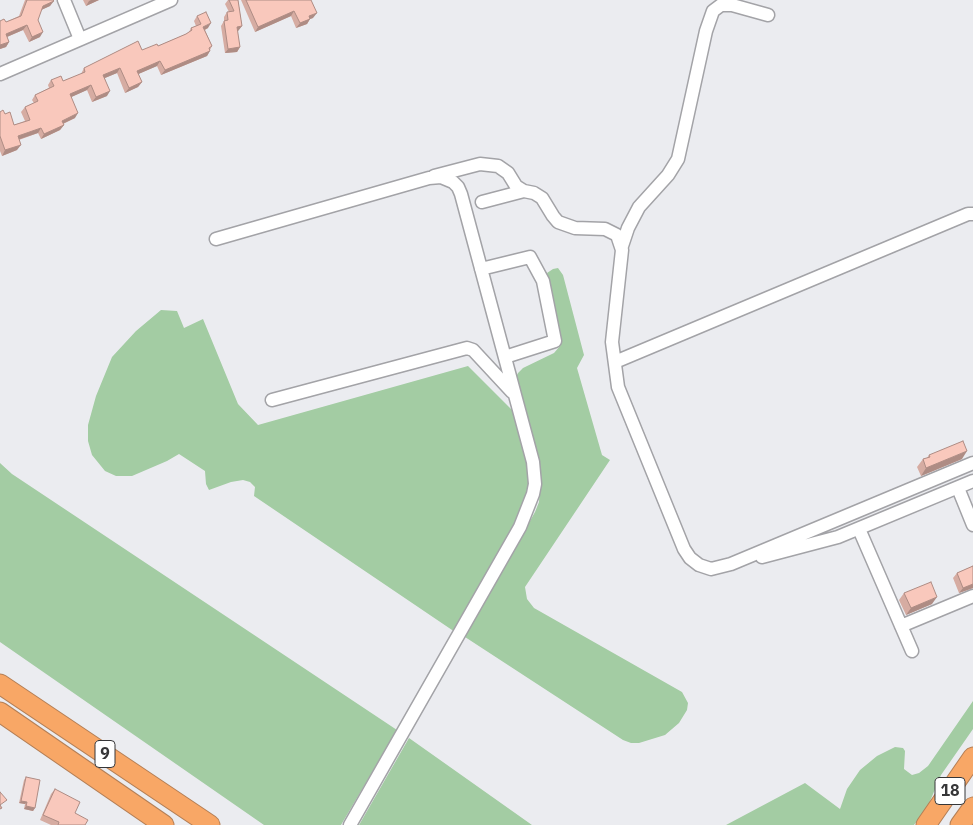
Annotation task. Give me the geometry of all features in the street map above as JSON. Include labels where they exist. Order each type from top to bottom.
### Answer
[{"type":"highway","name":"9","points":[[0,684],[210,825]]},
{"type":"highway","name":"9","points":[[0,712],[164,825]]},
{"type":"highway","name":"18","points":[[926,825],[973,757]]},
{"type":"highway","name":"18","points":[[960,825],[973,807]]},
{"type":"street","points":[[64,0],[80,39]]},
{"type":"street","points":[[0,74],[170,0]]},
{"type":"street","points":[[768,15],[732,5],[721,5],[713,11],[706,31],[678,159],[668,175],[639,207],[628,228],[622,246],[612,342],[618,387],[686,554],[694,562],[711,569],[724,567],[973,462]]},
{"type":"street","points":[[216,239],[472,166],[486,164],[503,169],[512,178],[516,186],[542,198],[558,222],[575,228],[601,228],[608,230],[616,235],[622,246]]},
{"type":"street","points":[[350,825],[515,538],[528,510],[535,484],[534,462],[458,187],[453,182],[441,177],[429,178]]},
{"type":"street","points":[[482,202],[524,191]]},
{"type":"street","points":[[615,362],[968,214],[973,214]]},
{"type":"street","points":[[481,269],[530,257],[543,281],[555,342],[505,357]]},
{"type":"street","points":[[272,400],[467,348],[473,350],[514,394]]},
{"type":"street","points":[[739,560],[788,551],[859,530],[973,481]]},
{"type":"street","points":[[958,488],[973,524]]},
{"type":"street","points":[[859,530],[912,651]]},
{"type":"street","points":[[902,626],[973,596]]},
{"type":"green space","points":[[558,268],[563,275],[584,355],[577,368],[602,455],[610,460],[525,587],[527,599],[534,608],[682,692],[688,703],[687,710],[679,723],[665,735],[639,743],[623,740],[465,637],[539,502],[541,470],[514,381],[523,368],[554,353],[560,346],[561,338],[547,273]]},
{"type":"green space","points":[[161,310],[177,311],[184,328],[203,319],[238,404],[258,425],[468,366],[513,411],[529,466],[529,496],[455,632],[254,496],[255,487],[250,482],[243,480],[231,482],[209,490],[206,484],[205,471],[179,454],[132,476],[116,476],[105,471],[92,455],[88,441],[88,425],[96,396],[112,357],[136,331]]},
{"type":"green space","points":[[0,463],[12,474],[397,730],[341,825],[264,825],[0,642]]},
{"type":"green space","points":[[973,701],[973,729],[941,775],[928,806],[914,825],[726,825],[805,783],[840,809],[847,789],[860,770],[877,756],[895,747],[903,748],[905,751],[904,769],[912,775],[919,773],[928,766]]},
{"type":"green space","points":[[409,738],[532,825],[359,825]]},
{"type":"building","points":[[27,0],[54,1],[43,6],[38,20],[43,32],[32,37],[27,25],[6,34],[9,42],[0,45],[0,21],[4,19],[6,22],[21,16]]},
{"type":"building","points":[[229,0],[238,0],[242,26],[237,27],[240,47],[228,49],[224,21],[228,20],[227,12],[234,11]]},
{"type":"building","points":[[246,0],[311,0],[317,13],[309,16],[310,19],[300,23],[294,11],[258,27]]},
{"type":"building","points":[[206,12],[211,23],[203,27],[212,46],[209,48],[210,51],[165,70],[160,61],[137,71],[142,82],[129,88],[120,68],[103,75],[110,91],[96,97],[91,85],[70,94],[78,113],[62,121],[64,125],[44,134],[41,128],[18,136],[21,145],[5,150],[0,136],[0,112],[3,110],[5,114],[10,112],[14,125],[30,120],[25,107],[38,101],[35,95],[54,86],[51,80],[61,76],[63,81],[85,72],[84,68],[138,41],[142,50],[157,44],[158,46],[186,34],[192,30],[191,28],[201,24],[197,16]]},
{"type":"building","points":[[963,441],[967,451],[926,468],[923,459]]},
{"type":"building","points":[[973,566],[973,584],[963,588],[957,573]]},
{"type":"building","points":[[931,582],[937,597],[911,608],[904,593]]},
{"type":"building","points":[[26,777],[40,780],[35,808],[26,806],[27,802],[21,801]]},
{"type":"building","points":[[55,789],[80,802],[75,813],[88,820],[85,825],[58,825],[59,822],[43,815]]},
{"type":"building","points":[[0,792],[7,800],[0,805]]}]
